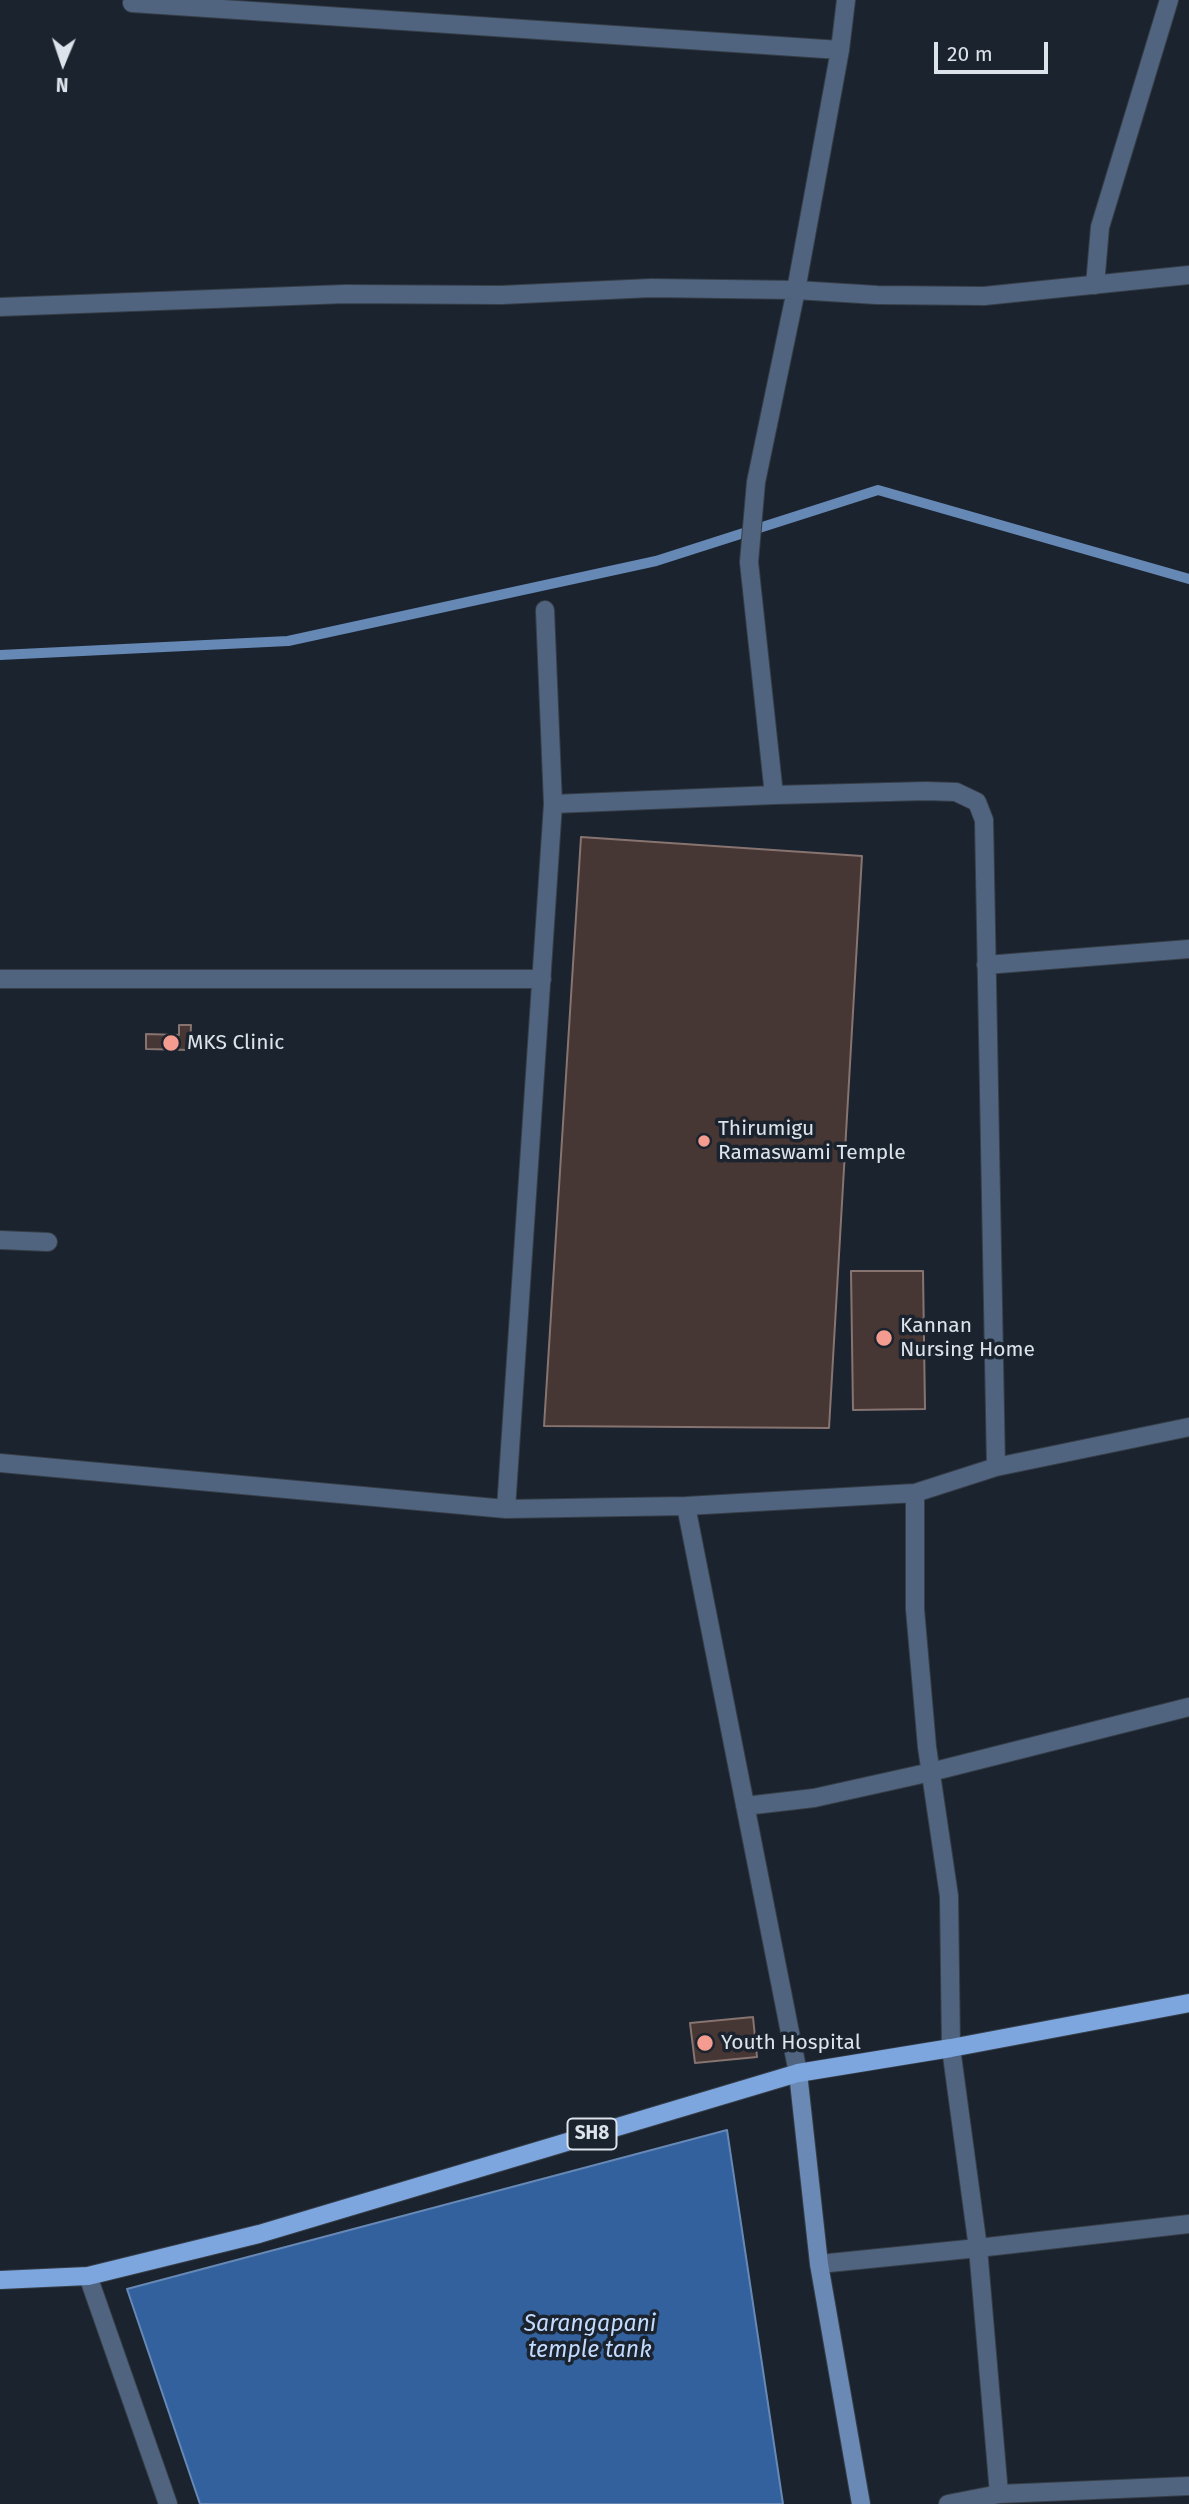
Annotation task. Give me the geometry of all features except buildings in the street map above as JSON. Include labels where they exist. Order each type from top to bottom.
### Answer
[{"type":"main road","name":"SH8","points":[[0,2280],[88,2276],[259,2234],[798,2073],[951,2048],[1189,2003]]},
{"type":"street","points":[[774,794],[749,562],[756,482],[796,290],[840,50],[846,0]]},
{"type":"street","points":[[1094,285],[1100,227],[1169,0]]},
{"type":"street","points":[[132,3],[840,50]]},
{"type":"street","points":[[0,307],[345,294],[501,295],[651,288],[984,296],[1189,275]]},
{"type":"street","points":[[506,1509],[553,804],[545,610]]},
{"type":"street","points":[[553,804],[774,794],[956,792],[977,802],[984,820],[996,1467]]},
{"type":"street","points":[[986,965],[1189,949]]},
{"type":"street","points":[[0,979],[542,979]]},
{"type":"street","points":[[0,1240],[48,1242]]},
{"type":"street","points":[[0,1463],[506,1509],[686,1506],[915,1493],[996,1467],[1189,1427]]},
{"type":"street","points":[[915,1493],[915,1609],[931,1772],[948,1896],[951,2048],[978,2248],[999,2494]]},
{"type":"street","points":[[686,1506],[798,2073],[819,2264],[861,2504]]},
{"type":"street","points":[[745,1806],[814,1798],[931,1772],[1189,1707]]},
{"type":"street","points":[[819,2264],[1189,2224]]},
{"type":"street","points":[[88,2276],[167,2504]]},
{"type":"street","points":[[948,2504],[999,2494],[1189,2486]]},
{"type":"water","name":"Sarangapani temple tank","points":[[727,2130],[783,2504],[200,2504],[127,2289]]},
{"type":"waterway","points":[[0,655],[288,641],[656,561],[878,490],[1189,579]]},
{"type":"place","name":"MKS Clinic","points":[[171,1043]]},
{"type":"place","name":"Thirumigu Ramaswami Temple","points":[[704,1141]]},
{"type":"place","name":"Kannan Nursing Home","points":[[884,1338]]},
{"type":"place","name":"Youth Hospital","points":[[705,2043]]}]
